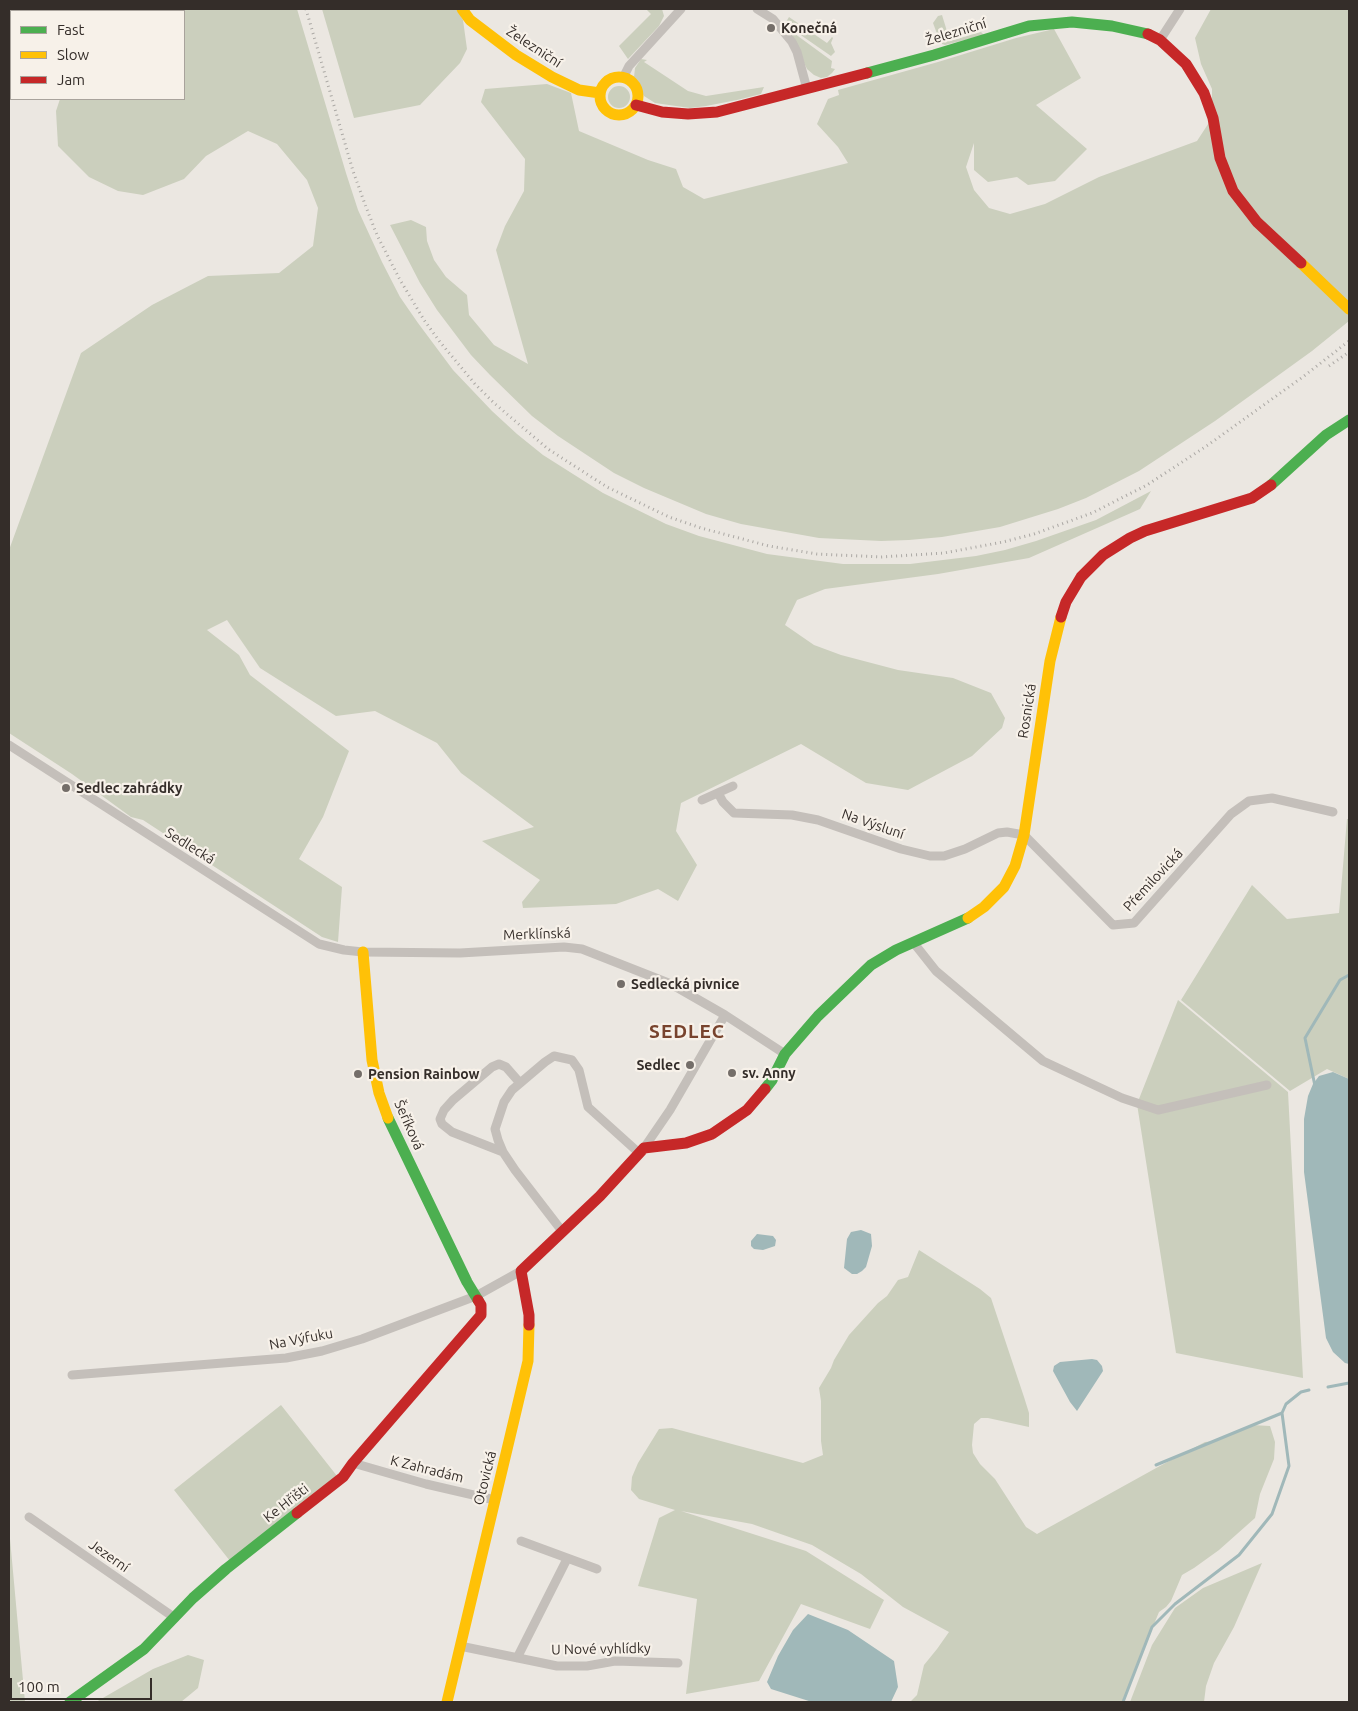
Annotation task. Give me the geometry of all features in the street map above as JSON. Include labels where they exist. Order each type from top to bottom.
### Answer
[{"type":"street","name":"Železniční","points":[[462,9],[470,20],[516,55],[552,77],[579,90],[600,93]]},
{"type":"street","points":[[757,9],[773,20],[792,42],[797,52],[807,89]]},
{"type":"street","points":[[1160,40],[1180,9]]},
{"type":"street","points":[[623,78],[629,66],[676,10]]},
{"type":"street","name":"Železniční","points":[[636,105],[662,112],[688,114],[717,112],[934,55],[1029,26],[1072,22],[1112,26],[1147,34],[1160,40],[1186,64],[1204,92],[1212,118],[1220,158],[1233,191],[1257,222],[1349,309]]},
{"type":"street","points":[[623,78],[629,80],[636,87],[638,96],[636,105],[629,113],[613,115],[602,106],[600,93],[609,80],[623,78]]},
{"type":"street","name":"Rosnická","points":[[784,1054],[818,1016],[859,976],[885,955],[962,922],[996,897],[1004,887],[1015,866],[1024,835],[1054,641],[1066,602],[1081,577],[1103,555],[1130,538],[1146,531],[1242,501],[1264,491],[1326,434],[1349,420]]},
{"type":"street","name":"Sedlecká","points":[[9,745],[319,944],[344,950],[364,952]]},
{"type":"street","points":[[702,800],[733,786]]},
{"type":"street","name":"Na Výsluní","points":[[718,793],[723,802],[734,813],[805,817],[850,830],[901,849],[930,856],[944,856],[965,849],[998,833],[1007,832],[1024,835]]},
{"type":"street","name":"Přemilovická","points":[[1024,835],[1113,925],[1134,923],[1231,814],[1249,801],[1272,798],[1332,812]]},
{"type":"street","points":[[913,942],[936,971],[1043,1061],[1122,1098],[1158,1110],[1268,1085]]},
{"type":"street","name":"Merklínská","points":[[364,952],[460,953],[564,947],[582,949],[671,984],[726,1015],[784,1054]]},
{"type":"street","name":"Šeříková","points":[[364,952],[372,1060],[379,1093],[388,1117],[467,1282],[476,1296]]},
{"type":"street","points":[[521,1271],[600,1196],[641,1150],[670,1110],[726,1015]]},
{"type":"street","points":[[562,1231],[502,1152],[495,1129],[504,1102],[512,1090],[545,1062],[554,1056],[572,1060],[579,1070],[588,1107],[641,1150],[686,1142],[712,1134],[730,1123],[747,1110],[772,1080],[784,1054]]},
{"type":"street","points":[[502,1152],[452,1132],[442,1124],[440,1119],[444,1110],[453,1100],[492,1067],[499,1064],[506,1067],[520,1083]]},
{"type":"street","name":"Na Výfuku","points":[[72,1375],[286,1358],[322,1351],[362,1339],[476,1296],[521,1271]]},
{"type":"street","name":"Otovická","points":[[449,1697],[528,1361],[529,1315],[521,1271]]},
{"type":"street","name":"Ke Hřišti","points":[[70,1702],[144,1649],[193,1598],[226,1569],[343,1477],[481,1315],[481,1305],[476,1296]]},
{"type":"street","name":"K Zahradám","points":[[353,1463],[426,1484],[495,1500]]},
{"type":"street","name":"Jezerní","points":[[29,1516],[175,1618]]},
{"type":"street","points":[[521,1540],[597,1569]]},
{"type":"street","points":[[517,1658],[567,1559]]},
{"type":"street","name":"U Nové vyhlídky","points":[[460,1646],[557,1666],[587,1666],[615,1661],[678,1663]]},
{"type":"green space","points":[[9,9],[39,9],[10,10],[9,87]]},
{"type":"green space","points":[[297,9],[358,210],[400,297],[418,323],[453,370],[517,434],[543,455],[603,493],[666,524],[699,536],[767,554],[843,564],[910,564],[976,556],[1036,541],[1096,520],[1151,491],[1140,509],[1029,558],[938,574],[825,589],[797,600],[785,625],[814,645],[841,655],[898,670],[953,678],[991,693],[1005,718],[1002,728],[972,756],[908,790],[866,783],[801,744],[681,803],[676,831],[697,865],[678,901],[658,889],[616,904],[523,908],[522,902],[540,880],[482,841],[534,827],[461,773],[437,743],[375,711],[336,716],[260,668],[227,620],[207,630],[239,655],[250,675],[349,751],[323,817],[299,859],[342,887],[338,942],[322,937],[143,820],[131,817],[72,774],[9,733],[9,550],[81,353],[152,305],[208,276],[279,273],[313,246],[318,208],[307,180],[277,144],[248,131],[206,156],[184,179],[143,195],[118,191],[89,177],[58,146],[56,111],[60,100],[185,100],[185,10],[44,10]]},
{"type":"green space","points":[[322,9],[457,9],[463,20],[467,49],[460,63],[420,105],[354,118]]},
{"type":"green space","points":[[646,9],[662,9],[664,16],[659,26],[628,59],[619,46],[651,14]]},
{"type":"green space","points":[[1211,9],[1349,9],[1349,321],[1312,351],[1215,421],[1139,471],[1086,498],[1000,527],[942,537],[909,540],[881,541],[819,538],[741,524],[706,514],[644,488],[614,473],[558,436],[532,416],[490,375],[471,355],[437,310],[420,283],[390,225],[411,220],[426,227],[427,241],[434,260],[446,277],[467,295],[469,315],[494,345],[528,364],[496,250],[505,226],[524,191],[525,159],[481,102],[485,89],[547,84],[571,93],[579,131],[648,160],[676,169],[683,187],[704,199],[848,163],[838,147],[817,124],[828,99],[839,95],[838,90],[1016,38],[1054,29],[1081,78],[1036,105],[1087,149],[1055,181],[1028,185],[1017,177],[988,182],[974,170],[974,143],[966,167],[974,190],[989,208],[1010,214],[1045,204],[1099,177],[1197,141],[1212,118],[1212,89],[1201,64],[1195,38]]},
{"type":"green space","points":[[942,15],[950,41],[981,32],[984,35],[945,45],[942,44],[933,23],[938,16]]},
{"type":"green space","points":[[789,17],[827,43],[832,37],[831,43],[835,52],[831,56],[792,29],[786,22]]},
{"type":"green space","points":[[791,31],[832,61],[831,68],[835,69],[832,73],[827,77],[821,78],[807,69],[789,32]]},
{"type":"green space","points":[[641,59],[647,60],[644,62],[688,91],[706,96],[764,87],[761,94],[706,106],[690,108],[655,103],[644,96],[634,77],[635,68]]},
{"type":"green space","points":[[619,86],[627,89],[630,97],[627,105],[619,108],[611,105],[608,97],[611,89]]},
{"type":"green space","points":[[1347,819],[1349,819],[1349,1079],[1327,1069],[1290,1091],[1181,1000],[1252,885],[1287,919],[1339,913]]},
{"type":"green space","points":[[1178,1000],[1288,1092],[1303,1378],[1176,1353],[1137,1104]]},
{"type":"green space","points":[[919,1250],[991,1298],[1029,1413],[1029,1427],[981,1418],[974,1424],[973,1453],[980,1464],[995,1479],[1026,1527],[1037,1534],[1205,1442],[1217,1441],[1252,1425],[1270,1426],[1275,1442],[1274,1459],[1260,1494],[1255,1518],[1219,1550],[1182,1575],[1171,1601],[1159,1612],[1122,1702],[910,1702],[917,1695],[924,1665],[949,1632],[903,1607],[861,1574],[812,1545],[752,1524],[681,1511],[806,1551],[884,1600],[870,1629],[801,1604],[759,1681],[686,1694],[697,1599],[638,1586],[659,1518],[675,1510],[639,1499],[631,1490],[632,1477],[638,1463],[659,1429],[672,1428],[803,1463],[823,1455],[819,1388],[849,1335],[878,1303],[887,1296],[898,1280],[908,1277]]},
{"type":"green space","points":[[281,1405],[337,1476],[230,1561],[174,1490]]},
{"type":"green space","points":[[9,1528],[25,1702],[9,1702]]},
{"type":"green space","points":[[1262,1563],[1234,1627],[1214,1663],[1206,1686],[1204,1702],[1130,1702],[1152,1645],[1175,1608],[1203,1588]]},
{"type":"green space","points":[[188,1655],[204,1660],[198,1688],[181,1702],[96,1702],[153,1669]]},
{"type":"water","points":[[1333,1072],[1349,1079],[1349,1364],[1345,1363],[1333,1352],[1326,1338],[1304,1172],[1304,1119],[1308,1096],[1319,1076]]},
{"type":"water","points":[[861,1230],[871,1234],[872,1246],[866,1267],[857,1274],[852,1274],[844,1268],[847,1239],[851,1232]]},
{"type":"water","points":[[757,1234],[773,1236],[776,1240],[775,1246],[763,1250],[754,1249],[751,1246],[751,1241]]},
{"type":"water","points":[[1097,1360],[1102,1366],[1103,1371],[1077,1411],[1053,1371],[1054,1366],[1060,1362]]},
{"type":"water","points":[[808,1614],[848,1630],[894,1661],[898,1687],[891,1702],[812,1702],[771,1689],[767,1682],[778,1656],[793,1630]]},
{"type":"waterway","points":[[1315,1086],[1305,1038],[1340,980],[1349,975]]},
{"type":"waterway","points":[[1328,1387],[1349,1383]]},
{"type":"waterway","points":[[1123,1702],[1152,1627],[1175,1604],[1239,1555],[1272,1514],[1289,1466],[1282,1413],[1286,1404],[1301,1392],[1309,1390]]},
{"type":"waterway","points":[[1156,1465],[1282,1413]]},
{"type":"railway","points":[[306,9],[353,171],[377,235],[399,278],[424,320],[440,342],[475,384],[494,403],[548,449],[607,487],[669,517],[701,528],[769,546],[817,554],[881,557],[944,553],[1034,534],[1092,513],[1147,485],[1208,445],[1349,341]]},
{"type":"railway","points":[[1329,366],[1349,352]]},
{"type":"traffic: fast","points":[[867,73],[1029,26],[1072,22],[1112,26],[1148,34]]},
{"type":"traffic: fast","points":[[1271,485],[1326,435],[1349,420]]},
{"type":"traffic: fast","points":[[765,1089],[772,1080],[785,1054],[818,1016],[871,965],[896,950],[968,918]]},
{"type":"traffic: fast","points":[[388,1118],[467,1282],[478,1300]]},
{"type":"traffic: fast","points":[[70,1702],[144,1649],[193,1598],[226,1569],[297,1513]]},
{"type":"traffic: slow","points":[[462,9],[470,20],[516,55],[552,77],[579,90],[600,93]]},
{"type":"traffic: slow","points":[[619,77],[626,78],[632,83],[637,89],[638,96],[637,103],[632,109],[626,114],[619,115],[612,114],[606,109],[601,103],[600,96],[601,89],[606,83],[612,78],[619,77]]},
{"type":"traffic: slow","points":[[1301,263],[1349,309]]},
{"type":"traffic: slow","points":[[968,918],[984,907],[1004,887],[1015,866],[1024,835],[1050,661],[1061,617]]},
{"type":"traffic: slow","points":[[363,952],[372,1060],[379,1093],[388,1118]]},
{"type":"traffic: slow","points":[[447,1702],[528,1361],[529,1325]]},
{"type":"traffic: jam","points":[[1148,34],[1160,40],[1186,64],[1204,93],[1213,118],[1220,158],[1233,191],[1257,222],[1301,263]]},
{"type":"traffic: jam","points":[[636,105],[662,112],[688,114],[717,112],[867,73]]},
{"type":"traffic: jam","points":[[1061,617],[1066,602],[1081,577],[1103,555],[1130,538],[1145,531],[1252,498],[1271,485]]},
{"type":"traffic: jam","points":[[529,1325],[521,1271],[600,1196],[644,1148],[686,1143],[712,1134],[747,1110],[765,1089]]},
{"type":"traffic: jam","points":[[297,1513],[343,1477],[481,1315],[481,1305],[478,1300]]},
{"type":"place","name":"Konečná","points":[[771,28]]},
{"type":"place","name":"Sedlec zahrádky","points":[[66,788]]},
{"type":"place","name":"Sedlecká pivnice","points":[[621,984]]},
{"type":"place","name":"Sedlec","points":[[690,1065]]},
{"type":"place","name":"sv. Anny","points":[[732,1073]]},
{"type":"place","name":"Pension Rainbow","points":[[358,1074]]},
{"type":"district","name":"SEDLEC","points":[[687,1032]]}]
